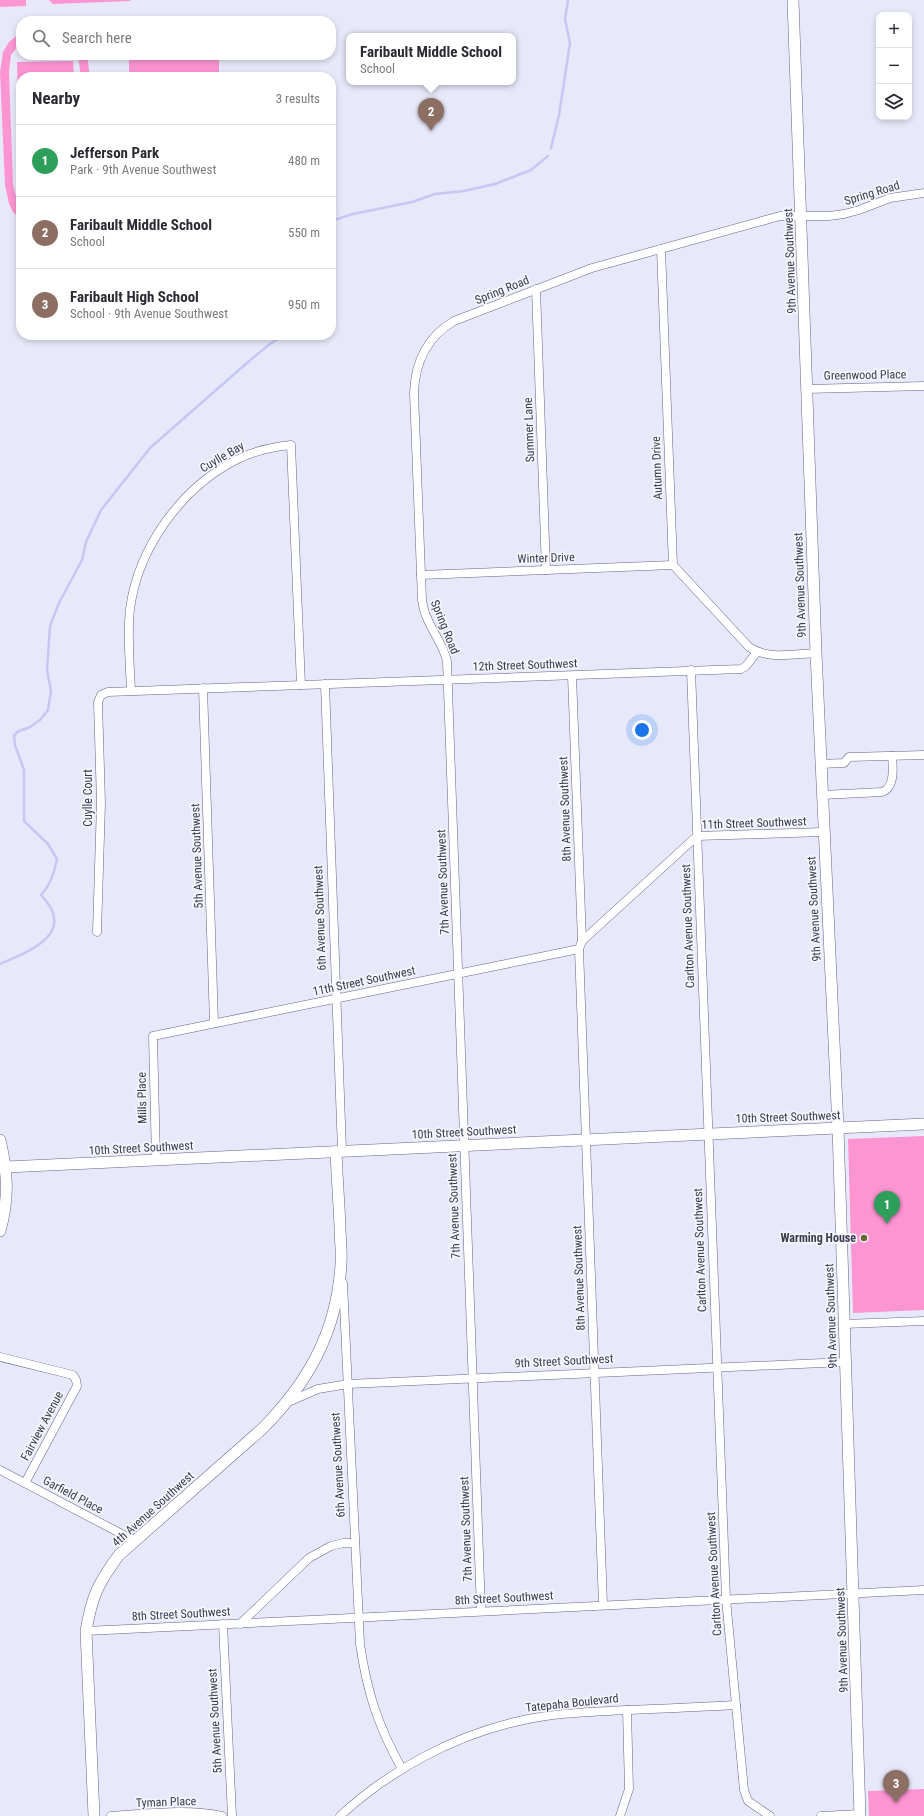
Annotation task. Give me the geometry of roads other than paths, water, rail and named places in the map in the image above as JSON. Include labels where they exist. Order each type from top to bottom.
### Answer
[{"type":"street","name":"9th Avenue Southwest","points":[[793,0],[820,764],[838,1128],[860,1815]]},
{"type":"street","name":"Spring Road","points":[[448,679],[447,661],[444,651],[426,617],[422,600],[414,393],[415,376],[423,352],[439,331],[454,321],[592,268],[780,216],[828,216],[844,214],[890,198],[924,193]]},
{"type":"street","name":"Autumn Drive","points":[[661,249],[673,565]]},
{"type":"street","name":"Summer Lane","points":[[536,289],[546,570]]},
{"type":"street","name":"Greenwood Place","points":[[807,389],[924,386]]},
{"type":"street","name":"Cuylle Bay","points":[[131,691],[130,609],[141,567],[160,529],[203,481],[219,470],[253,452],[271,447],[291,445],[301,685]]},
{"type":"street","name":"Winter Drive","points":[[421,574],[673,565]]},
{"type":"street","points":[[673,565],[749,647],[757,652],[766,655],[816,653]]},
{"type":"street","name":"12th Street Southwest","points":[[203,688],[572,676],[741,668],[746,666],[757,652]]},
{"type":"street","name":"Carlton Avenue Southwest","points":[[691,670],[726,1599],[746,1796],[748,1801],[770,1816]]},
{"type":"street","name":"8th Avenue Southwest","points":[[572,676],[586,1140],[603,1605]]},
{"type":"street","name":"7th Avenue Southwest","points":[[448,679],[481,1612]]},
{"type":"street","name":"6th Avenue Southwest","points":[[325,684],[336,998],[342,1262],[360,1644],[369,1696],[381,1728],[402,1769]]},
{"type":"street","points":[[131,691],[203,688]]},
{"type":"street","name":"5th Avenue Southwest","points":[[203,688],[214,1023]]},
{"type":"street","name":"Cuylle Court","points":[[97,932],[102,803],[98,702],[101,695],[108,692],[131,691]]},
{"type":"street","points":[[820,764],[844,763],[849,757],[924,754]]},
{"type":"street","points":[[822,794],[886,791],[889,787],[893,772],[892,756]]},
{"type":"street","name":"11th Street Southwest","points":[[153,1036],[458,974],[581,945],[697,836],[823,832]]},
{"type":"street","name":"Mills Place","points":[[153,1036],[156,1160]]},
{"type":"street","name":"10th Street Southwest","points":[[6,1167],[924,1124]]},
{"type":"street","points":[[0,1140],[6,1167],[7,1198],[0,1231]]},
{"type":"street","name":"4th Avenue Southwest","points":[[94,1816],[86,1631],[89,1610],[96,1590],[119,1555],[262,1429],[288,1402],[303,1382],[326,1337],[340,1287],[342,1262]]},
{"type":"street","points":[[844,1324],[924,1321]]},
{"type":"street","name":"Fairview Avenue","points":[[0,1357],[73,1375],[76,1380],[77,1386],[25,1483]]},
{"type":"street","name":"9th Street Southwest","points":[[288,1402],[302,1394],[318,1389],[348,1384],[845,1362]]},
{"type":"street","name":"Garfield Place","points":[[0,1470],[135,1541]]},
{"type":"street","points":[[240,1624],[309,1558],[331,1546],[355,1543]]},
{"type":"street","name":"8th Street Southwest","points":[[86,1631],[924,1590]]},
{"type":"street","name":"5th Avenue Southwest","points":[[223,1624],[232,1816]]},
{"type":"street","name":"Tatepaha Boulevard","points":[[340,1816],[373,1789],[429,1753],[458,1740],[519,1721],[563,1714],[736,1705]]},
{"type":"street","points":[[620,1816],[629,1789],[630,1774],[627,1710]]},
{"type":"street","name":"Tyman Place","points":[[111,1816],[181,1813],[210,1813],[222,1816]]},
{"type":"street","points":[[821,1816],[860,1815]]},
{"type":"waterway","points":[[551,148],[559,115],[570,43],[565,19],[568,0]]},
{"type":"waterway","points":[[336,219],[353,214],[412,202],[435,194],[464,191],[495,184],[531,170],[548,156]]},
{"type":"waterway","points":[[0,964],[36,946],[46,939],[52,930],[54,920],[51,908],[41,895],[52,878],[57,859],[48,844],[24,821],[24,770],[15,745],[14,736],[17,732],[30,727],[40,720],[48,710],[51,691],[47,670],[50,626],[59,603],[82,560],[86,542],[101,510],[150,448],[248,362],[276,340]]},
{"type":"place","name":"Faribault Middle School","points":[[431,131]]},
{"type":"place","name":"Jefferson Park","points":[[887,1224]]},
{"type":"place","name":"Warming House","points":[[864,1238]]},
{"type":"place","name":"Faribault High School","points":[[896,1803]]}]
